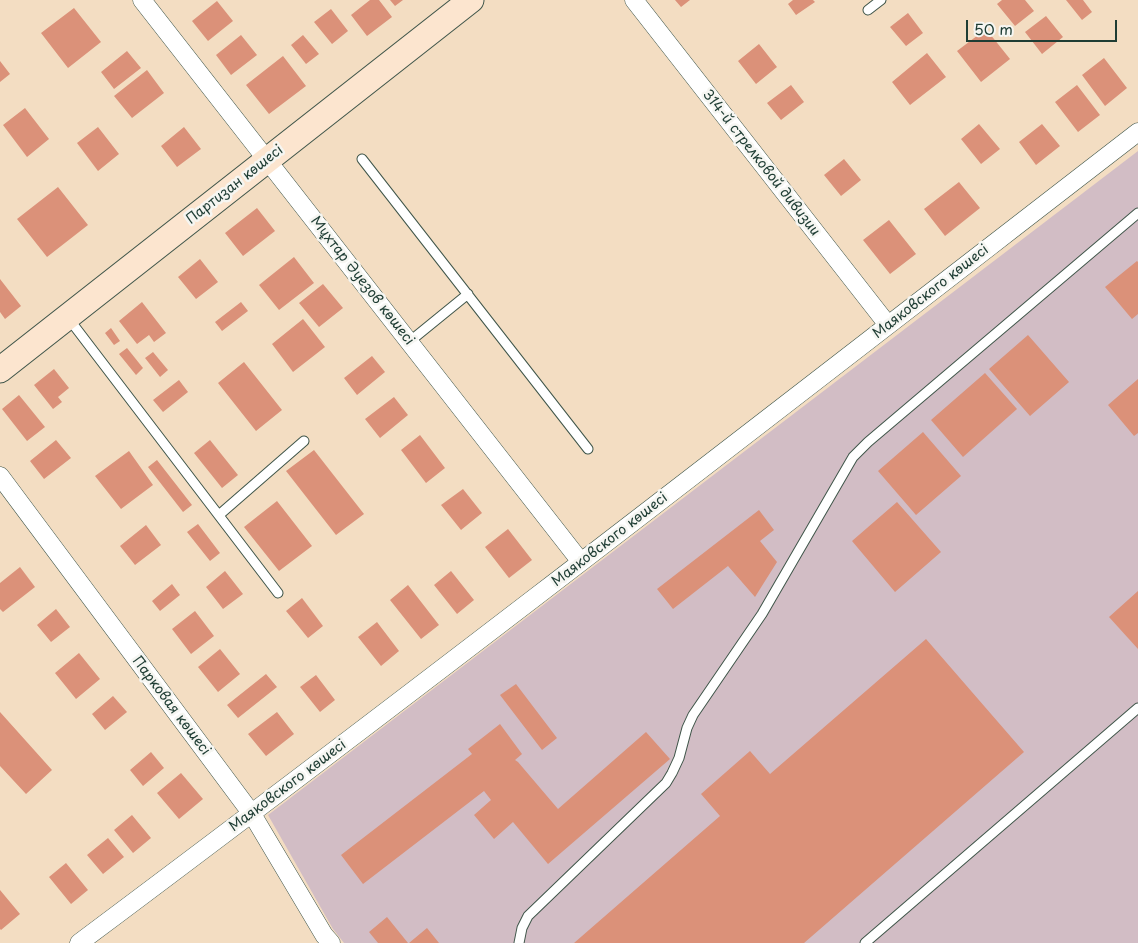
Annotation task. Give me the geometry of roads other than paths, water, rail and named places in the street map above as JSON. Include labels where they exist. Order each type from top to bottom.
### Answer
[{"type":"main road","name":"Партизан көшесі","points":[[0,370],[471,0]]},
{"type":"street","name":"Мұхтар Әуезов көшесі","points":[[142,0],[581,562]]},
{"type":"street","name":"314-й стрелковой дивизии","points":[[634,0],[888,325]]},
{"type":"street","name":"Маяковского көшесі","points":[[79,943],[252,814],[1138,132]]},
{"type":"street","name":"Парковая көшесі","points":[[0,476],[252,814],[330,943]]},
{"type":"lane","points":[[868,10],[881,0]]},
{"type":"lane","points":[[362,159],[588,448]]},
{"type":"lane","points":[[519,943],[522,928],[528,916],[666,783],[679,758],[687,728],[693,715],[762,614],[853,457],[868,442],[1138,213]]},
{"type":"lane","points":[[409,342],[468,294]]},
{"type":"lane","points":[[67,317],[278,593]]},
{"type":"lane","points":[[219,515],[304,441]]},
{"type":"lane","points":[[865,943],[1138,708]]}]
